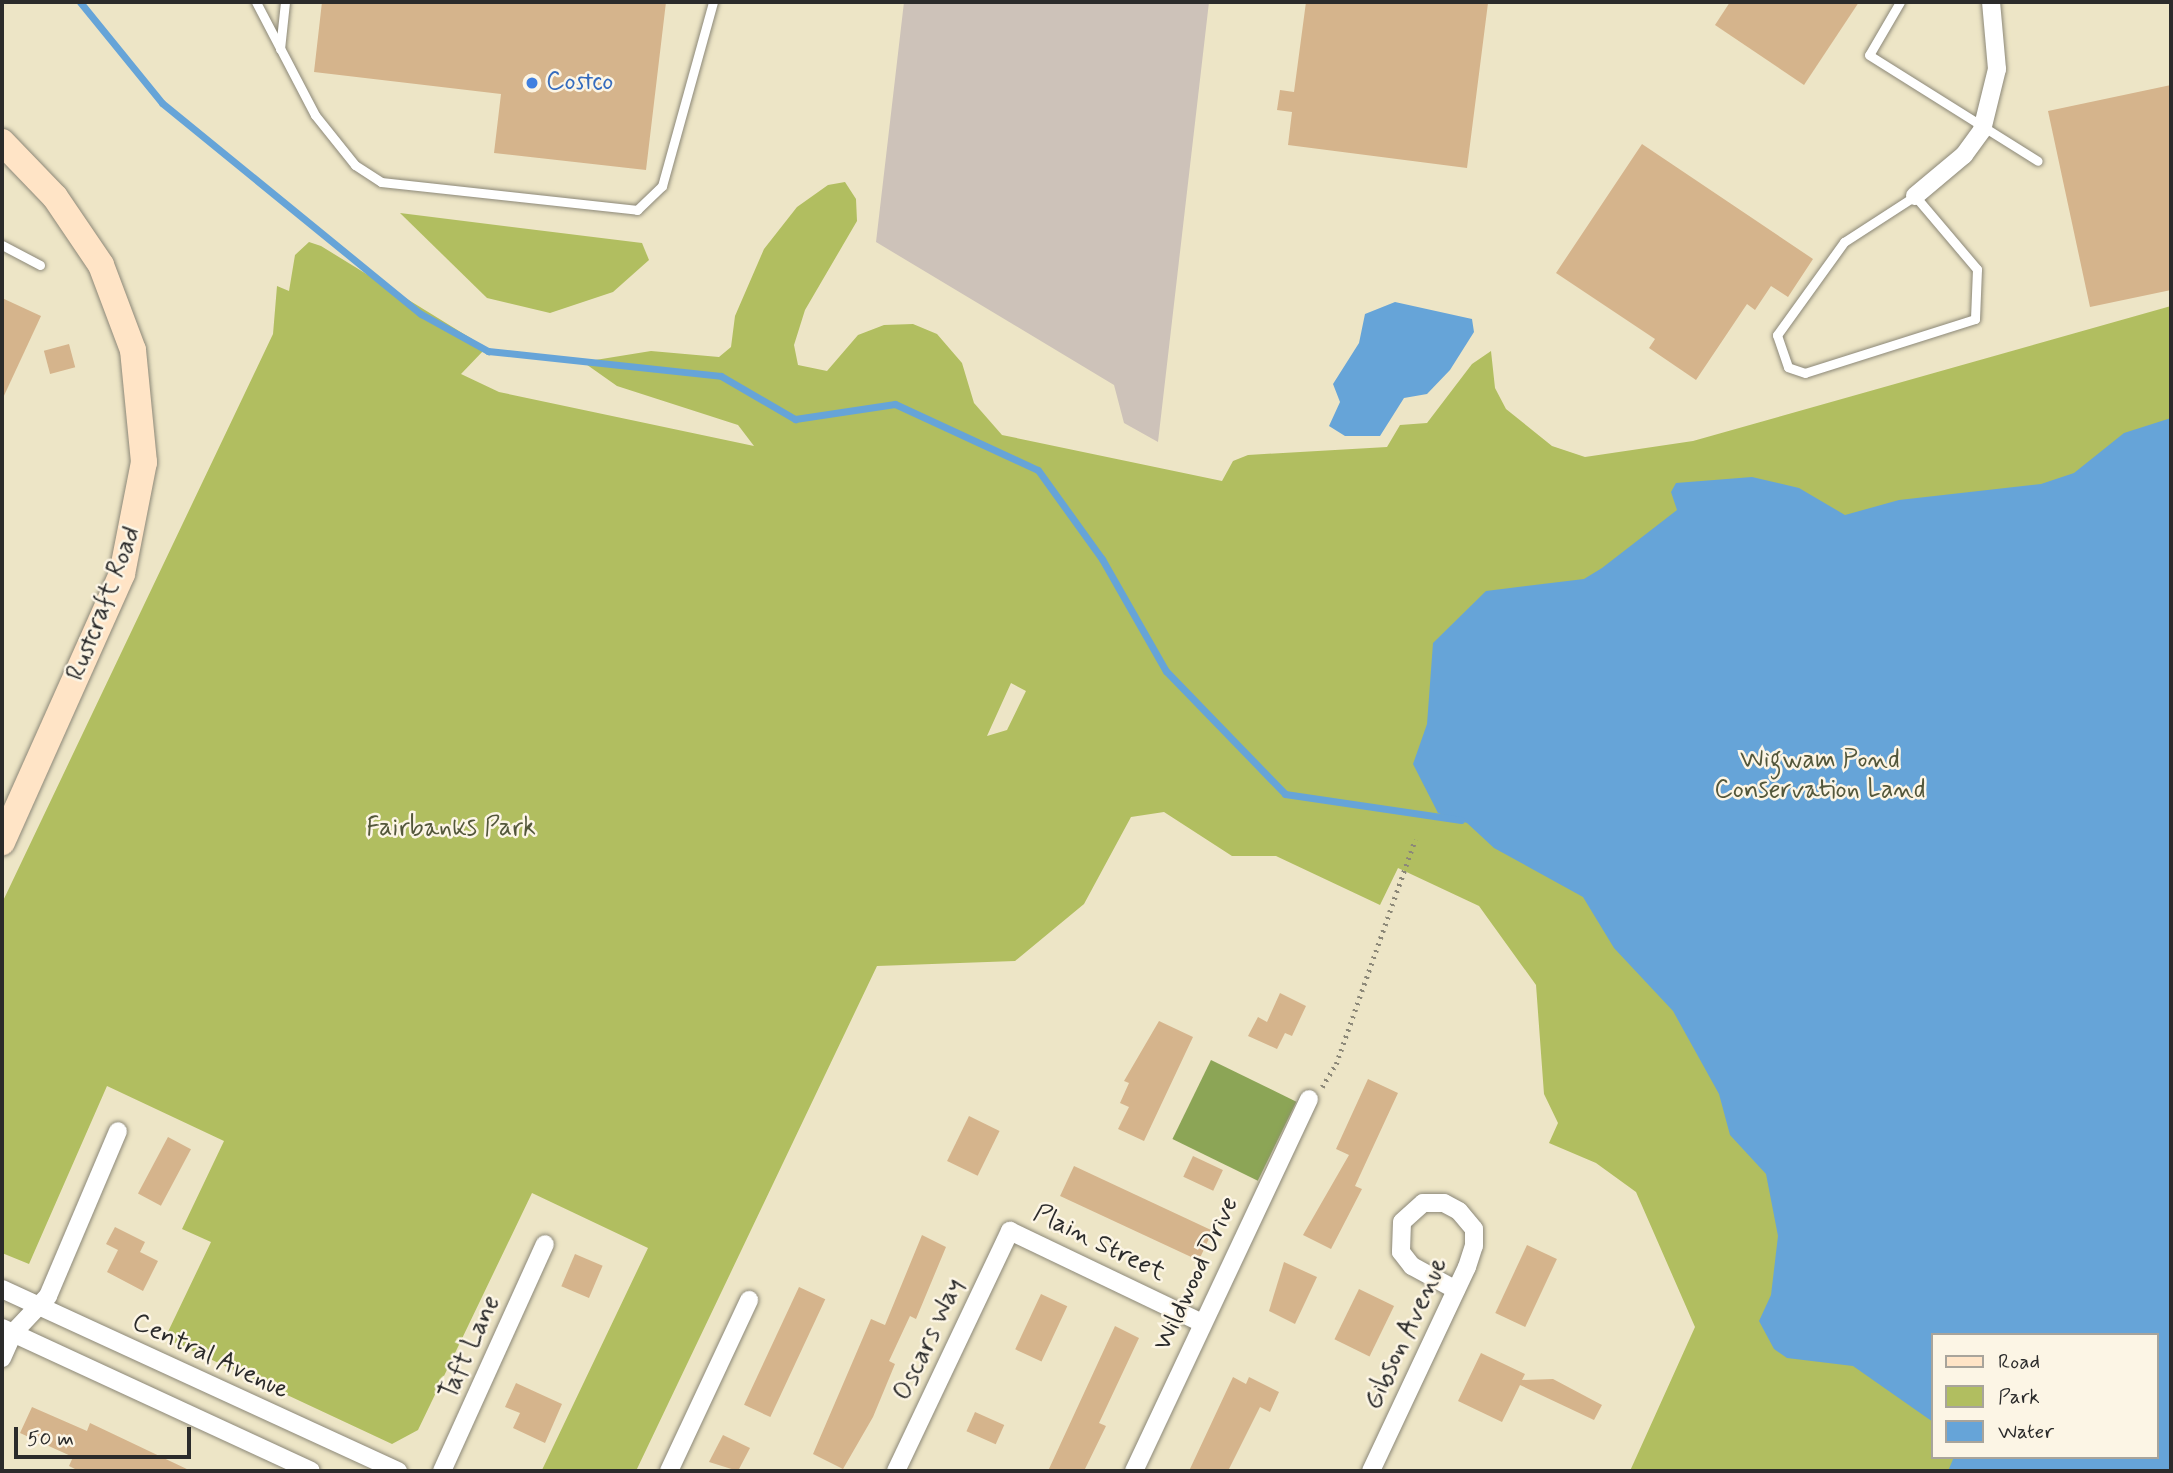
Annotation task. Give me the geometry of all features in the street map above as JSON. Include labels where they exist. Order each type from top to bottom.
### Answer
[{"type":"main road","name":"Rustcraft Road","points":[[2,142],[55,197],[101,265],[133,350],[144,462],[122,574],[2,842]]},
{"type":"street","points":[[1915,196],[1964,155],[1982,130],[1997,69],[1991,2]]},
{"type":"street","name":"Wildwood Drive","points":[[1134,1471],[1309,1099]]},
{"type":"street","points":[[2,1358],[8,1330],[38,1306],[118,1132]]},
{"type":"street","name":"Gibson Avenue","points":[[1371,1471],[1456,1290],[1474,1246],[1465,1217],[1444,1203],[1423,1203],[1405,1216],[1398,1234],[1407,1262],[1456,1290]]},
{"type":"street","name":"Plain Street","points":[[1010,1231],[1202,1323]]},
{"type":"street","name":"Oscars Way","points":[[896,1471],[1010,1231]]},
{"type":"street","name":"Taft Lane","points":[[442,1471],[545,1244]]},
{"type":"street","name":"Central Avenue","points":[[2,1289],[398,1471]]},
{"type":"street","points":[[668,1471],[749,1300]]},
{"type":"street","points":[[8,1330],[311,1471]]},
{"type":"lane","points":[[257,2],[315,115],[355,165],[381,182],[637,210],[662,186],[713,2]]},
{"type":"lane","points":[[280,50],[285,2]]},
{"type":"lane","points":[[1900,2],[1869,55],[1982,130],[2038,161]]},
{"type":"lane","points":[[1915,196],[1977,269],[1975,319],[1805,373],[1788,367],[1777,335],[1844,242],[1915,196]]},
{"type":"lane","points":[[2,245],[40,265]]},
{"type":"path","points":[[1309,1099],[1336,1065],[1377,933],[1415,840]]},
{"type":"shaded area","points":[[904,2],[1209,2],[1158,442],[1124,423],[1114,385],[876,242]]},
{"type":"green space","points":[[845,182],[856,199],[857,221],[805,310],[794,345],[798,365],[827,371],[858,335],[884,325],[913,324],[937,334],[962,363],[974,403],[1002,435],[1222,481],[1233,461],[1248,455],[1387,447],[1400,425],[1427,423],[1472,364],[1491,351],[1495,388],[1506,409],[1552,446],[1585,457],[1693,441],[2171,306],[2171,1471],[1630,1471],[1695,1327],[1636,1192],[1596,1163],[1549,1143],[1558,1123],[1544,1094],[1536,985],[1479,906],[1398,868],[1380,905],[1276,856],[1232,856],[1164,812],[1131,817],[1084,904],[1015,961],[877,966],[636,1471],[542,1470],[648,1248],[532,1193],[418,1430],[392,1444],[165,1338],[211,1242],[182,1229],[224,1141],[107,1086],[29,1264],[2,1253],[2,903],[273,334],[277,286],[289,291],[295,255],[309,242],[321,246],[472,339],[484,350],[461,374],[499,392],[754,446],[738,425],[617,386],[583,362],[651,351],[719,357],[731,347],[735,316],[764,249],[797,207],[828,185]],"holes":[[[1011,683],[1026,691],[1007,730],[987,736]]]},
{"type":"green space","points":[[400,213],[642,243],[649,260],[613,292],[550,313],[487,298]]},
{"type":"green space","points":[[1211,1060],[1296,1102],[1258,1181],[1172,1139]]},
{"type":"water","points":[[1395,302],[1472,319],[1474,332],[1450,370],[1427,394],[1404,398],[1380,436],[1345,436],[1329,426],[1340,402],[1333,384],[1359,343],[1365,314]]},
{"type":"water","points":[[2171,418],[2171,1471],[1948,1471],[1953,1459],[2159,1459],[2159,1333],[1932,1333],[1932,1421],[1853,1366],[1787,1358],[1774,1349],[1759,1321],[1771,1295],[1778,1236],[1766,1174],[1730,1135],[1719,1094],[1673,1011],[1614,948],[1583,897],[1494,848],[1467,823],[1438,813],[1413,764],[1427,724],[1433,643],[1486,591],[1584,579],[1602,568],[1677,510],[1671,492],[1676,483],[1752,477],[1799,488],[1845,515],[1899,500],[2041,484],[2074,473],[2124,433]]},
{"type":"building","name":"Costco","points":[[322,2],[666,2],[646,170],[494,153],[501,94],[314,72]]},
{"type":"building","points":[[1306,2],[1488,3],[1467,168],[1288,145],[1292,112],[1277,110],[1280,90],[1294,92]]},
{"type":"building","points":[[1730,2],[1859,2],[1804,85],[1715,25]]},
{"type":"building","points":[[2171,85],[2171,290],[2090,307],[2048,111]]},
{"type":"building","points":[[1642,144],[1813,259],[1788,297],[1771,286],[1755,310],[1747,304],[1696,380],[1649,348],[1655,339],[1556,273]]},
{"type":"building","points":[[2,298],[41,316],[2,400]]},
{"type":"building","points":[[69,344],[75,367],[50,374],[44,351]]},
{"type":"building","points":[[1280,993],[1306,1006],[1292,1036],[1285,1033],[1277,1049],[1248,1036],[1258,1017],[1267,1022]]},
{"type":"building","points":[[1159,1021],[1193,1037],[1144,1141],[1118,1129],[1129,1107],[1120,1103],[1129,1083],[1124,1081]]},
{"type":"building","points":[[1368,1079],[1398,1093],[1355,1186],[1362,1189],[1331,1249],[1303,1235],[1349,1155],[1336,1149]]},
{"type":"building","points":[[969,1116],[1000,1131],[978,1176],[947,1161]]},
{"type":"building","points":[[168,1137],[191,1149],[161,1206],[138,1194]]},
{"type":"building","points":[[1193,1156],[1223,1170],[1213,1191],[1183,1177]]},
{"type":"building","points":[[1074,1166],[1213,1231],[1199,1261],[1060,1196]]},
{"type":"building","points":[[115,1227],[145,1242],[140,1252],[158,1261],[143,1291],[107,1272],[118,1250],[106,1244]]},
{"type":"building","points":[[922,1235],[946,1247],[916,1319],[910,1316],[889,1361],[895,1364],[873,1417],[843,1469],[813,1454],[871,1319],[885,1325]]},
{"type":"building","points":[[1527,1245],[1557,1259],[1525,1327],[1495,1313]]},
{"type":"building","points":[[575,1254],[603,1266],[589,1298],[561,1286]]},
{"type":"building","points":[[1284,1262],[1317,1277],[1295,1324],[1269,1311]]},
{"type":"building","points":[[799,1287],[825,1299],[770,1417],[744,1405]]},
{"type":"building","points":[[1359,1289],[1394,1306],[1370,1356],[1334,1339]]},
{"type":"building","points":[[1041,1294],[1067,1306],[1042,1362],[1015,1349]]},
{"type":"building","points":[[1115,1326],[1139,1338],[1099,1423],[1106,1426],[1084,1471],[1048,1471]]},
{"type":"building","points":[[1481,1353],[1525,1374],[1522,1380],[1553,1379],[1602,1405],[1594,1420],[1520,1385],[1502,1422],[1458,1401]]},
{"type":"building","points":[[1233,1377],[1246,1384],[1249,1377],[1279,1392],[1270,1412],[1260,1407],[1228,1471],[1189,1471]]},
{"type":"building","points":[[516,1383],[562,1404],[545,1443],[513,1428],[520,1413],[505,1407]]},
{"type":"building","points":[[32,1407],[87,1431],[90,1423],[191,1471],[79,1471],[69,1466],[73,1457],[20,1433]]},
{"type":"building","points":[[975,1412],[1004,1425],[996,1444],[966,1431]]},
{"type":"building","points":[[723,1435],[750,1448],[738,1471],[709,1462]]},
{"type":"waterway","points":[[80,2],[162,103],[421,314],[488,351],[721,376],[795,419],[895,404],[1038,470],[1102,559],[1166,671],[1285,794],[1461,820]]},
{"type":"place","name":"Costco","points":[[532,83]]},
{"type":"park label","name":"Wigwam Pond Conservation Land","points":[[1820,776]]},
{"type":"park label","name":"Fairbanks Park","points":[[451,829]]}]
